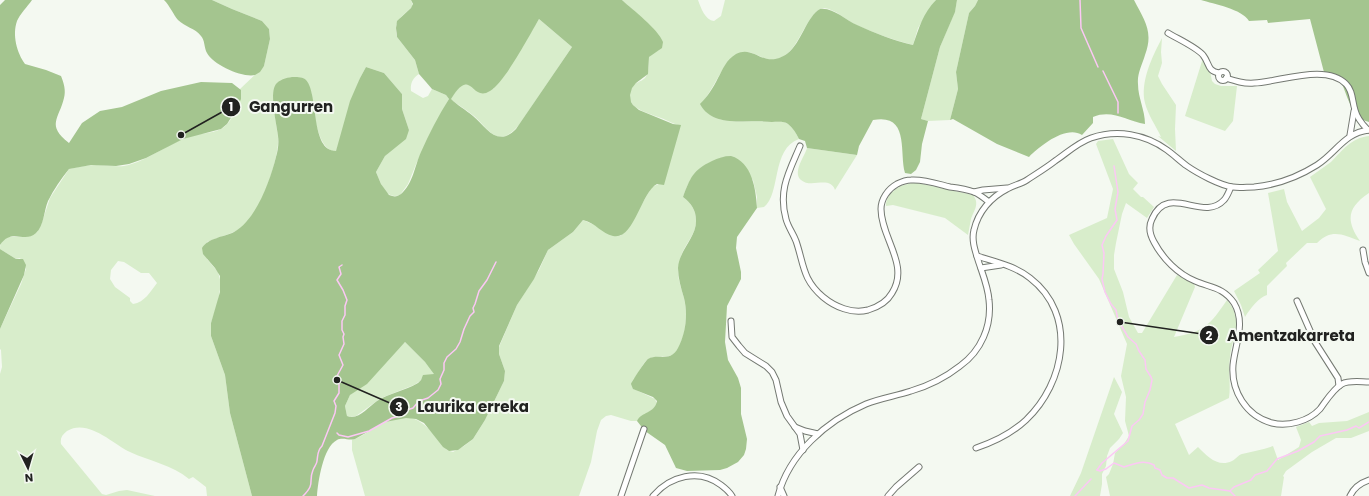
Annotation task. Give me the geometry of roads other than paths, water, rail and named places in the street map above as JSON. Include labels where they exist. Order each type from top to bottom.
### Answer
[{"type":"street","points":[[974,192],[1008,188],[1022,183],[1047,167],[1076,145],[1101,135],[1115,133],[1129,134],[1155,142],[1186,166],[1206,177],[1231,187],[1253,187],[1277,183],[1299,175],[1319,164],[1350,136],[1355,133],[1368,130],[1359,120],[1355,110],[1352,93],[1347,85],[1335,77],[1327,74],[1253,83],[1239,82],[1226,78],[1221,80],[1218,76],[1219,73],[1214,72],[1210,68],[1203,55],[1168,33]]},
{"type":"street","points":[[1350,136],[1355,110]]},
{"type":"street","points":[[800,146],[785,180],[783,194],[786,218],[795,239],[805,274],[811,284],[826,300],[843,309],[858,311],[876,307],[887,300],[895,289],[898,276],[898,266],[883,223],[881,207],[887,192],[891,188],[901,182],[912,180],[974,192],[989,202]]},
{"type":"street","points":[[1231,187],[1223,201],[1213,207],[1205,208],[1175,202],[1161,207],[1152,218],[1150,228],[1151,236],[1156,245],[1167,261],[1180,273],[1195,281],[1221,290],[1236,306],[1240,320],[1240,327],[1233,366],[1236,388],[1241,400],[1249,410],[1265,420],[1281,424],[1297,422],[1318,410],[1342,384],[1352,382],[1369,382]]},
{"type":"street","points":[[778,496],[780,487],[787,472],[803,450],[810,441],[832,423],[864,405],[883,398],[912,391],[942,378],[970,358],[983,339],[988,326],[990,313],[989,300],[973,244],[974,230],[981,213],[989,202],[1008,188]]},
{"type":"street","points":[[1363,250],[1369,273]]},
{"type":"street","points":[[976,448],[991,444],[1009,434],[1034,412],[1055,374],[1061,356],[1062,342],[1056,313],[1050,300],[1041,289],[1019,270],[977,256]]},
{"type":"street","points":[[981,268],[1005,265]]},
{"type":"street","points":[[1297,301],[1315,342],[1339,380],[1339,386]]},
{"type":"street","points":[[731,322],[732,337],[745,353],[766,366],[772,372],[776,380],[781,402],[794,427],[810,441]]},
{"type":"street","points":[[1334,372],[1352,382]]},
{"type":"street","points":[[621,496],[644,430]]},
{"type":"street","points":[[802,433],[818,434]]},
{"type":"street","points":[[802,433],[803,450]]},
{"type":"street","points":[[888,496],[896,487],[919,468]]},
{"type":"street","points":[[653,496],[660,488],[674,479],[690,475],[701,476],[714,480],[732,496]]},
{"type":"street","points":[[1350,496],[1352,491],[1359,484],[1369,480]]},
{"type":"street","points":[[780,487],[784,496]]},
{"type":"waterway","points":[[1080,0],[1081,28],[1098,67]]},
{"type":"waterway","points":[[1103,71],[1118,102],[1118,113]]},
{"type":"waterway","points":[[1097,470],[1102,463],[1128,441],[1132,426],[1143,414],[1152,380],[1146,369],[1145,360],[1136,344],[1128,337],[1118,320],[1116,310],[1105,292],[1102,279],[1104,253],[1102,245],[1106,236],[1117,220],[1115,209],[1118,192],[1114,166]]},
{"type":"waterway","points":[[337,433],[348,437],[369,431],[392,418],[403,415],[407,410],[413,408],[419,401],[428,398],[438,390],[441,384],[440,379],[444,370],[444,363],[447,357],[456,349],[460,342],[470,316],[474,312],[473,308],[479,291],[487,280],[496,262]]},
{"type":"waterway","points":[[303,496],[311,485],[313,469],[317,462],[318,451],[322,446],[335,413],[336,406],[334,401],[339,393],[337,376],[343,365],[339,355],[344,344],[342,321],[345,315],[347,300],[337,280],[341,274],[339,267],[342,265]]},
{"type":"waterway","points":[[1230,491],[1234,487],[1251,480],[1255,475],[1267,471],[1277,459],[1298,451],[1314,442],[1320,436],[1347,430],[1356,426],[1359,428],[1369,422]]},
{"type":"waterway","points":[[1097,470],[1100,471],[1106,469],[1114,463],[1124,467],[1146,462],[1154,465],[1155,468],[1160,470],[1162,475],[1167,478],[1173,478],[1189,488],[1202,485],[1209,488],[1230,491],[1235,496]]},
{"type":"waterway","points":[[1075,496],[1091,479]]},
{"type":"place","name":"Gangurren","points":[[181,135]]},
{"type":"place","name":"Amentzakarreta","points":[[1120,322]]},
{"type":"place","name":"Laurika erreka","points":[[337,380]]}]
